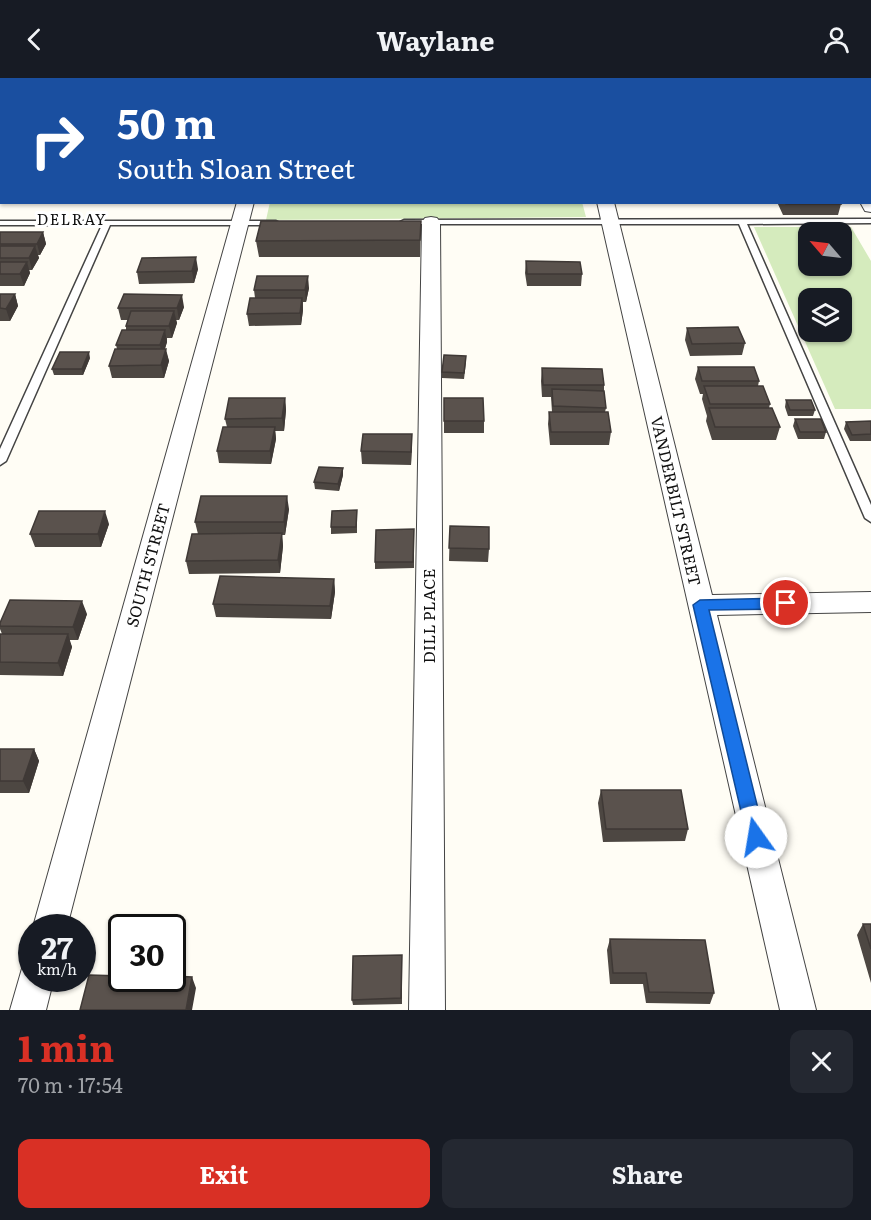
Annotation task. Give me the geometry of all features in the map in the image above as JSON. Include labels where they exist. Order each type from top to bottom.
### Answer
[{"type":"street","name":"VANDERBILT STREET","points":[[607,212],[798,1010]]},
{"type":"street","name":"SOUTH STREET","points":[[54,914],[243,213]]},
{"type":"street","name":"DILL PLACE","points":[[427,1010],[431,222]]},
{"type":"street","points":[[700,605],[871,602]]},
{"type":"street","points":[[28,1010],[32,992]]},
{"type":"lane","points":[[395,222],[607,212],[742,221],[871,221]]},
{"type":"lane","points":[[0,223],[107,223],[243,213],[288,223]]},
{"type":"lane","points":[[742,221],[871,518]]},
{"type":"lane","points":[[0,461],[107,223]]},
{"type":"green space","points":[[270,204],[583,204],[586,217],[266,220]]},
{"type":"green space","points":[[754,227],[798,227],[798,276],[852,276],[852,229],[871,261],[871,409],[835,409],[805,342],[852,342],[852,288],[798,288],[798,326]]},
{"type":"building","points":[[261,221],[421,221],[420,240],[256,241]]},
{"type":"building","points":[[0,232],[43,232],[37,244],[0,244]]},
{"type":"building","points":[[0,246],[35,246],[29,258],[0,258]]},
{"type":"building","points":[[196,257],[192,271],[137,272],[142,258]]},
{"type":"building","points":[[526,261],[580,262],[582,274],[527,274]]},
{"type":"building","points":[[0,262],[27,262],[20,274],[0,274]]},
{"type":"building","points":[[257,276],[308,276],[305,290],[254,290]]},
{"type":"building","points":[[0,294],[15,294],[6,309],[0,308]]},
{"type":"building","points":[[124,294],[182,295],[177,308],[118,308]]},
{"type":"building","points":[[250,298],[302,298],[300,313],[247,314]]},
{"type":"building","points":[[131,311],[174,311],[169,326],[126,326]]},
{"type":"building","points":[[738,327],[745,343],[692,344],[687,328]]},
{"type":"building","points":[[122,330],[165,330],[160,345],[116,345]]},
{"type":"building","points":[[115,349],[166,349],[161,365],[109,366]]},
{"type":"building","points":[[60,352],[89,352],[82,369],[52,369]]},
{"type":"building","points":[[444,355],[466,356],[464,373],[442,372]]},
{"type":"building","points":[[698,367],[754,367],[759,381],[702,381]]},
{"type":"building","points":[[542,368],[602,369],[604,385],[543,385]]},
{"type":"building","points":[[704,386],[763,386],[770,404],[710,404]]},
{"type":"building","points":[[552,389],[604,391],[606,408],[553,406]]},
{"type":"building","points":[[229,398],[285,398],[282,418],[225,419]]},
{"type":"building","points":[[444,398],[483,398],[484,421],[444,421]]},
{"type":"building","points":[[786,400],[811,400],[815,410],[790,410]]},
{"type":"building","points":[[709,408],[772,408],[780,427],[715,427]]},
{"type":"building","points":[[549,412],[608,412],[611,432],[551,432]]},
{"type":"building","points":[[795,419],[821,419],[826,432],[800,432]]},
{"type":"building","points":[[871,421],[871,434],[852,435],[846,422]]},
{"type":"building","points":[[223,427],[275,427],[270,451],[217,451]]},
{"type":"building","points":[[363,434],[412,434],[411,452],[361,451]]},
{"type":"building","points":[[319,467],[343,468],[338,484],[314,482]]},
{"type":"building","points":[[201,496],[287,496],[284,522],[195,522]]},
{"type":"building","points":[[357,510],[356,527],[331,527],[332,511]]},
{"type":"building","points":[[39,511],[105,511],[98,534],[30,534]]},
{"type":"building","points":[[450,526],[489,527],[489,549],[449,548]]},
{"type":"building","points":[[414,529],[413,562],[375,562],[376,530]]},
{"type":"building","points":[[282,533],[278,560],[186,561],[192,534]]},
{"type":"building","points":[[220,576],[334,579],[330,606],[213,604]]},
{"type":"building","points":[[10,600],[82,601],[73,627],[0,626]]},
{"type":"building","points":[[0,634],[68,634],[58,663],[0,662]]},
{"type":"building","points":[[0,749],[34,749],[23,781],[0,781]]},
{"type":"building","points":[[601,790],[681,790],[688,829],[606,829]]},
{"type":"building","points":[[863,924],[871,924],[871,949]]},
{"type":"building","points":[[610,939],[705,940],[714,993],[649,992],[646,973],[613,973]]},
{"type":"building","points":[[402,955],[401,998],[352,1000],[353,956]]},
{"type":"building","points":[[96,975],[108,976],[108,992],[186,992],[186,977],[192,977],[186,1010],[80,1010],[85,992],[96,992]]},
{"type":"district","name":"DELRAY","points":[[72,220]]},
{"type":"route","points":[[756,837],[700,605],[786,603]]}]
